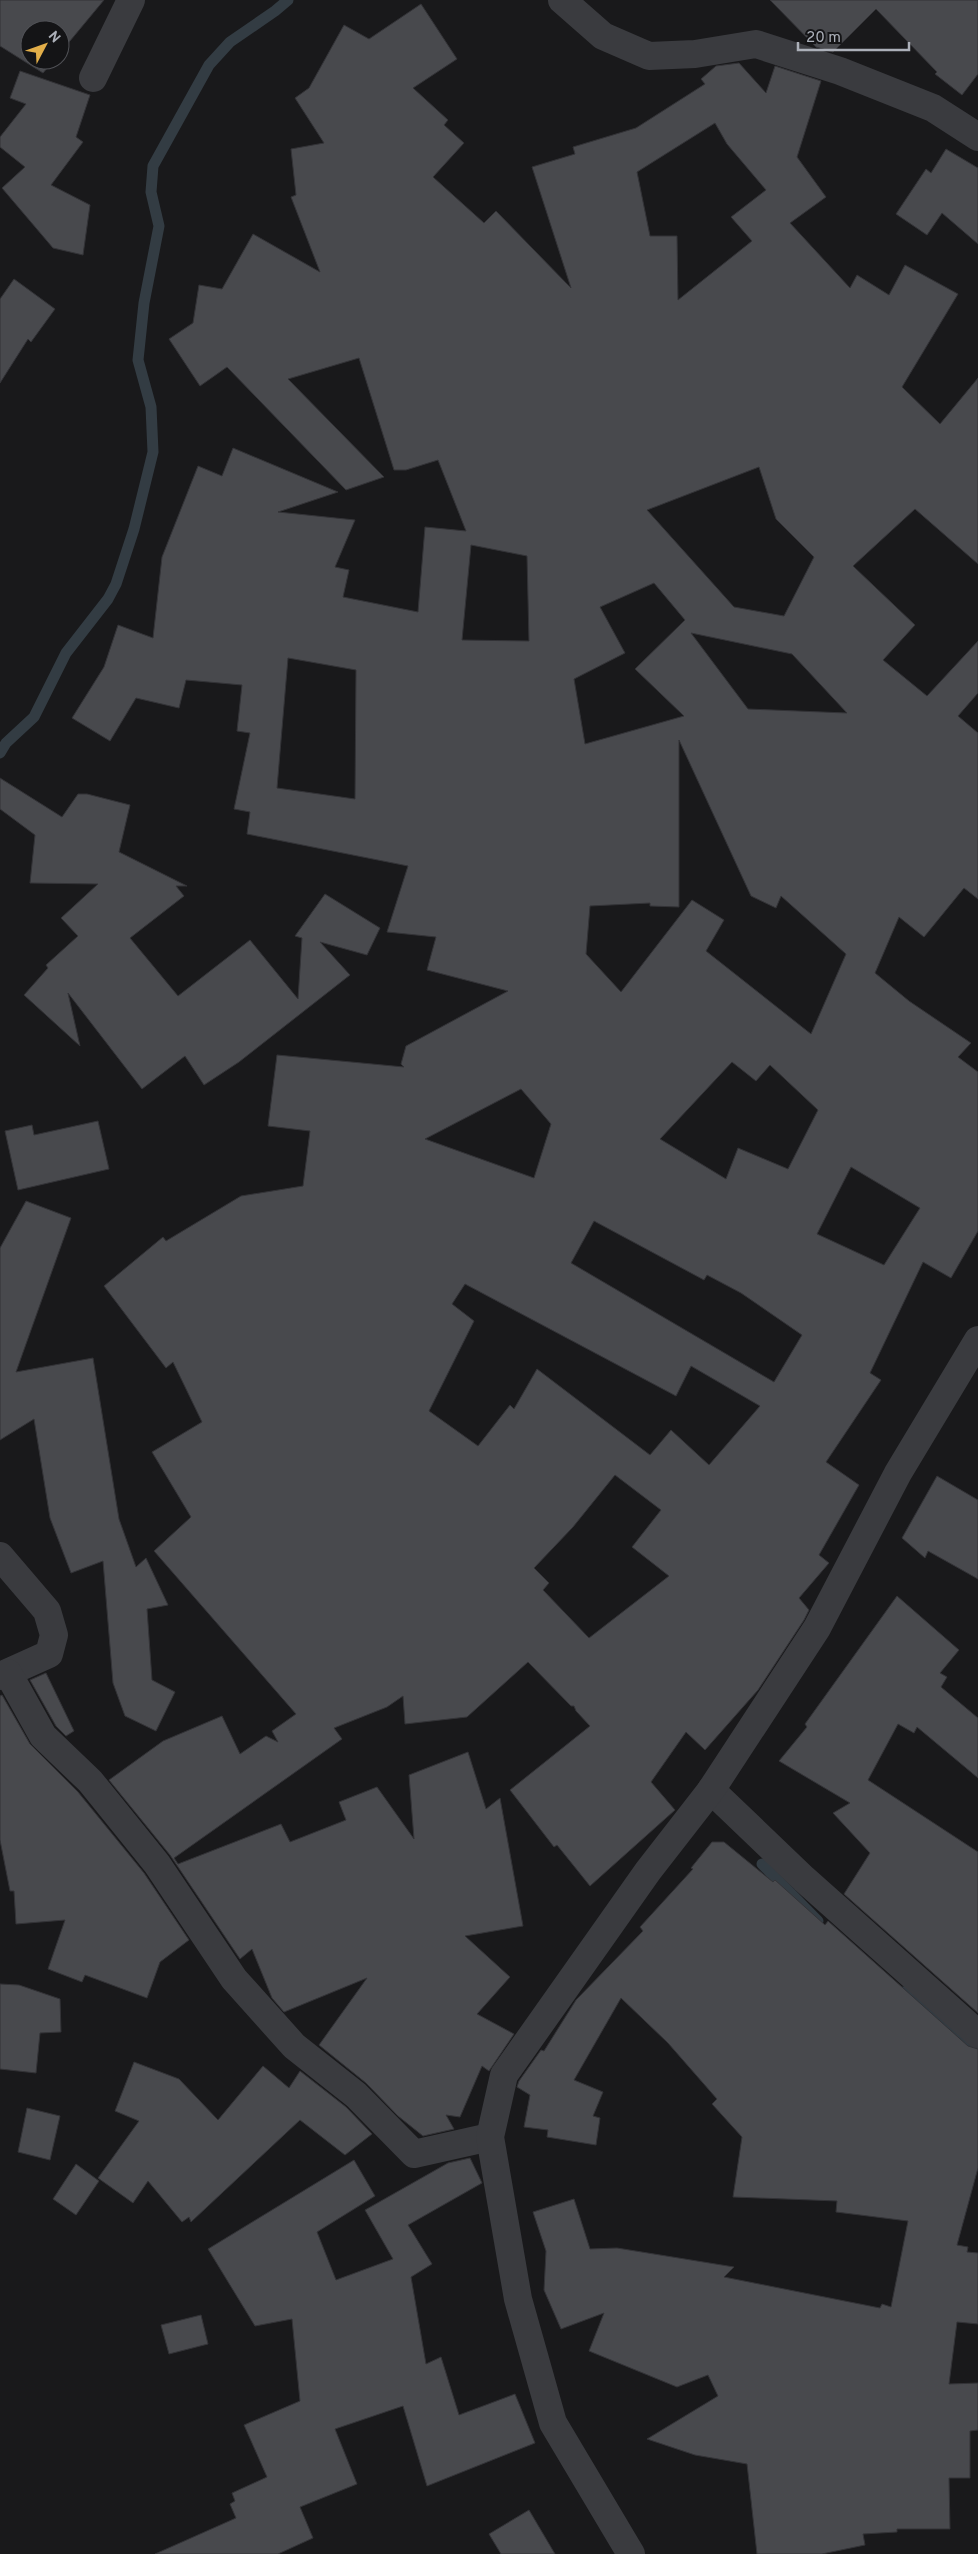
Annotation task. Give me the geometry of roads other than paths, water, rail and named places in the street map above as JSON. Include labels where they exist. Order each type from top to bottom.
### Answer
[{"type":"street","points":[[93,78],[131,0]]},
{"type":"street","points":[[562,0],[603,36],[649,56],[695,54],[756,44],[840,72],[933,108],[978,137]]},
{"type":"street","points":[[631,2554],[553,2423],[518,2299],[490,2137],[504,2075],[648,1871],[711,1790],[817,1628],[898,1473],[978,1340]]},
{"type":"street","points":[[0,1556],[47,1612],[54,1635],[49,1654],[4,1675],[43,1736],[90,1781],[157,1864],[234,1979],[294,2046],[356,2095],[414,2154],[490,2137]]},
{"type":"street","points":[[711,1790],[804,1879],[978,2034]]},
{"type":"waterway","points":[[0,753],[6,743],[34,717],[66,653],[108,599],[116,584],[134,529],[153,452],[151,407],[138,360],[144,303],[159,226],[151,192],[153,166],[209,65],[230,42],[288,0]]},
{"type":"waterway","points":[[762,1864],[818,1921]]},
{"type":"waterway","points":[[904,1992],[930,2009],[954,2033],[978,2047]]}]
